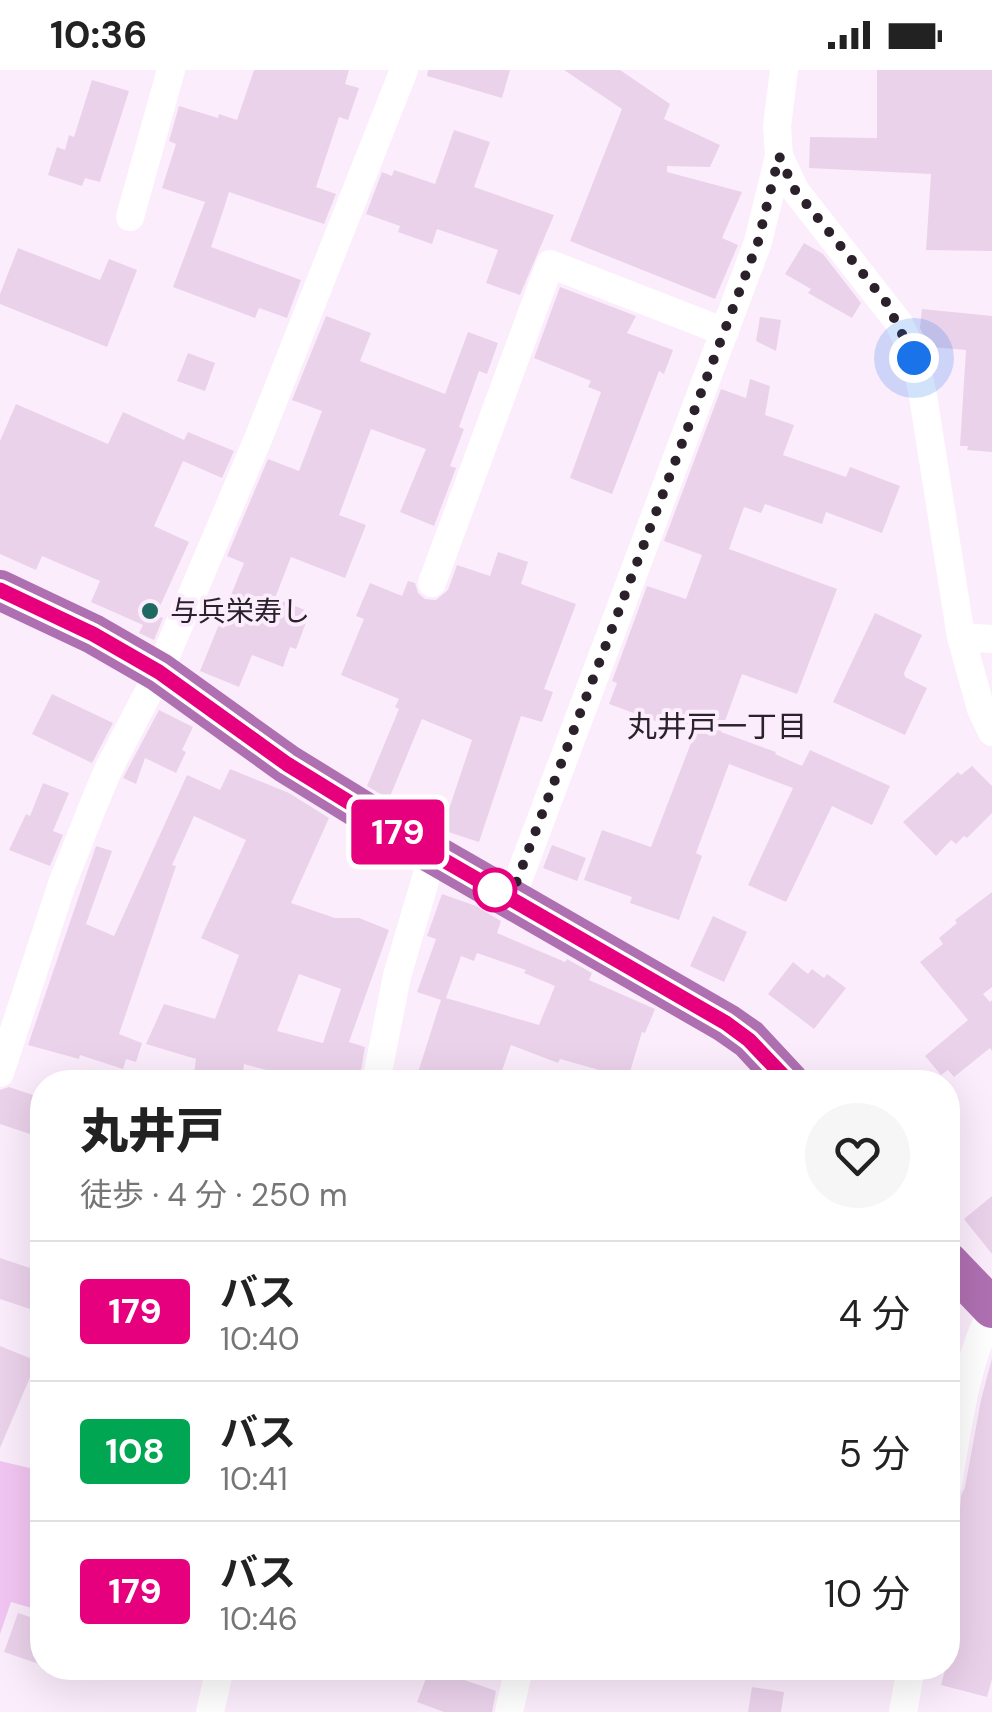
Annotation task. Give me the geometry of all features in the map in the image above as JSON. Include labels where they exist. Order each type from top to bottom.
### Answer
[{"type":"highway","points":[[0,590],[93,634],[159,672],[287,764],[433,854],[726,1023],[778,1070]]},
{"type":"highway","points":[[960,1275],[992,1310]]},
{"type":"street","points":[[130,217],[171,70]]},
{"type":"street","points":[[0,1073],[62,884],[93,806],[159,672],[258,439],[404,70]]},
{"type":"street","points":[[510,899],[758,242],[779,156],[784,70]]},
{"type":"street","points":[[779,156],[795,190],[886,302],[914,358],[924,396],[961,637],[981,709],[992,732]]},
{"type":"street","points":[[432,582],[550,264],[725,332]]},
{"type":"street","points":[[961,637],[992,639]]},
{"type":"street","points":[[378,1070],[397,976],[433,854]]},
{"type":"street","points":[[960,1422],[983,1328],[992,1310]]},
{"type":"street","points":[[210,1712],[217,1680]]},
{"type":"street","points":[[509,1712],[516,1680]]},
{"type":"street","points":[[902,1712],[909,1680]]},
{"type":"shaded area","points":[[0,1461],[30,1468],[30,1608],[11,1602],[0,1634]]},
{"type":"building","points":[[254,70],[349,70],[345,84],[359,88],[348,120],[339,117],[316,187],[336,194],[324,224],[229,192],[211,247],[301,280],[287,318],[259,308],[255,318],[173,287],[205,202],[162,188],[176,144],[169,141],[179,106],[237,120]]},
{"type":"building","points":[[428,70],[510,70],[502,98],[427,76]]},
{"type":"building","points":[[564,70],[620,70],[670,104],[664,119],[720,145],[710,167],[667,166],[667,172],[742,192],[722,238],[738,245],[715,299],[570,241],[622,109]]},
{"type":"building","points":[[877,70],[992,70],[992,251],[926,250],[931,174],[809,168],[810,137],[877,138]]},
{"type":"building","points":[[92,80],[129,91],[100,182],[85,178],[82,186],[48,175],[57,147],[65,150],[69,135],[74,137]]},
{"type":"building","points":[[454,130],[490,142],[474,187],[554,215],[520,295],[486,283],[498,250],[437,229],[432,244],[398,232],[400,226],[366,214],[382,172],[392,176],[394,170],[435,184]]},
{"type":"building","points":[[804,243],[823,254],[861,303],[852,318],[808,293],[811,289],[785,274]]},
{"type":"building","points":[[18,248],[100,280],[109,259],[137,270],[107,347],[0,304],[0,294]]},
{"type":"building","points":[[560,287],[636,316],[627,333],[673,350],[664,374],[659,371],[612,494],[570,478],[601,392],[588,387],[591,381],[534,358]]},
{"type":"building","points":[[922,309],[992,316],[992,452],[960,446],[966,350],[930,347],[931,341],[926,341],[920,328]]},
{"type":"building","points":[[326,316],[371,333],[360,361],[445,394],[468,332],[498,343],[487,374],[479,371],[459,427],[464,429],[450,466],[456,468],[434,526],[400,512],[426,449],[371,429],[339,515],[366,525],[345,578],[291,557],[275,598],[310,612],[296,649],[290,647],[283,667],[252,655],[239,687],[200,671],[244,563],[227,556],[268,459],[299,471],[322,411],[292,400]]},
{"type":"building","points":[[760,317],[781,320],[776,351],[756,341]]},
{"type":"building","points":[[188,353],[215,363],[205,391],[177,381]]},
{"type":"building","points":[[750,379],[770,386],[765,415],[794,425],[783,455],[846,477],[850,467],[900,486],[882,533],[826,512],[822,524],[765,504],[761,513],[744,507],[729,549],[837,589],[797,694],[742,674],[721,732],[802,766],[810,750],[890,786],[872,825],[832,806],[786,902],[748,885],[793,788],[729,764],[696,853],[702,856],[679,920],[630,903],[632,897],[584,880],[602,830],[651,847],[694,735],[609,704],[617,683],[612,681],[647,586],[686,599],[702,555],[664,541],[721,389],[746,398]]},
{"type":"building","points":[[16,404],[108,444],[123,412],[184,440],[188,432],[234,451],[222,478],[183,461],[154,526],[189,542],[156,615],[163,618],[154,640],[139,633],[143,625],[91,602],[100,581],[42,556],[36,570],[0,554],[0,441]]},
{"type":"building","points":[[498,552],[528,562],[521,584],[576,604],[544,689],[553,692],[542,722],[521,716],[479,842],[442,830],[472,740],[422,719],[389,799],[367,786],[399,709],[395,707],[399,699],[341,675],[364,619],[356,616],[370,583],[402,596],[408,581],[415,583],[425,599],[436,600],[448,590],[457,565],[490,576]]},
{"type":"building","points":[[875,613],[922,635],[904,673],[927,688],[905,735],[833,702]]},
{"type":"building","points":[[52,694],[113,723],[92,763],[32,734]]},
{"type":"building","points":[[159,710],[193,727],[182,750],[186,752],[176,773],[145,758],[136,784],[123,778]]},
{"type":"building","points":[[972,766],[992,786],[992,813],[967,838],[964,836],[956,844],[951,840],[936,856],[903,822],[958,772],[961,775]]},
{"type":"building","points":[[230,769],[289,793],[329,818],[291,903],[335,918],[359,918],[389,930],[349,1042],[365,1047],[361,1070],[267,1070],[244,1064],[243,1070],[195,1070],[196,1059],[146,1044],[164,1004],[215,1019],[239,955],[201,938],[246,840],[194,816],[172,865],[176,866],[119,1034],[142,1043],[136,1062],[126,1059],[123,1069],[80,1055],[79,1059],[28,1045],[96,846],[112,851],[86,924],[114,936],[187,775],[220,790]],"holes":[[[299,974],[341,989],[323,1043],[277,1031]]]},
{"type":"building","points":[[43,783],[69,793],[53,831],[63,835],[50,866],[9,850],[26,814],[30,816]]},
{"type":"building","points":[[552,845],[586,858],[577,881],[543,868]]},
{"type":"building","points":[[992,892],[992,987],[983,994],[992,1000],[992,1051],[990,1048],[960,1072],[937,1070],[925,1056],[968,1020],[920,962],[943,944],[939,938],[957,923],[955,920]]},
{"type":"building","points":[[442,894],[476,906],[501,921],[497,933],[565,962],[567,959],[592,973],[589,980],[655,1009],[645,1033],[642,1032],[630,1070],[599,1070],[560,1059],[558,1063],[511,1045],[502,1070],[419,1070],[441,1000],[417,992],[436,939],[427,936]],"holes":[[[477,953],[526,970],[524,973],[555,986],[539,1025],[446,998],[461,956],[474,961]]]},
{"type":"building","points":[[713,916],[747,932],[724,982],[690,966]]},
{"type":"building","points":[[793,962],[808,974],[812,969],[824,978],[827,974],[846,988],[814,1029],[768,994]]},
{"type":"building","points":[[9,1087],[30,1094],[30,1134],[0,1124],[0,1090]]},
{"type":"building","points":[[992,1196],[992,1254],[964,1219]]},
{"type":"building","points":[[0,1258],[30,1268],[30,1309],[0,1299]]},
{"type":"building","points":[[0,1346],[30,1358],[30,1377],[0,1448]]},
{"type":"building","points":[[992,1358],[992,1679],[987,1697],[941,1685],[942,1680],[960,1680],[960,1509]]},
{"type":"building","points":[[18,1613],[30,1617],[30,1661],[4,1652]]},
{"type":"building","points":[[425,1680],[464,1680],[496,1691],[492,1712],[444,1712],[417,1702]]},
{"type":"building","points":[[752,1687],[784,1692],[781,1712],[748,1712]]},
{"type":"bus line","name":"179","points":[[0,590],[93,634],[159,672],[287,764],[433,854],[726,1023],[778,1070]]},
{"type":"place","name":"与兵栄寿し","points":[[150,611]]},
{"type":"district","name":"丸井戸一丁目","points":[[717,727]]},
{"type":"route","points":[[495,890],[510,899],[758,242],[779,156],[795,190],[886,302],[914,358]]}]
